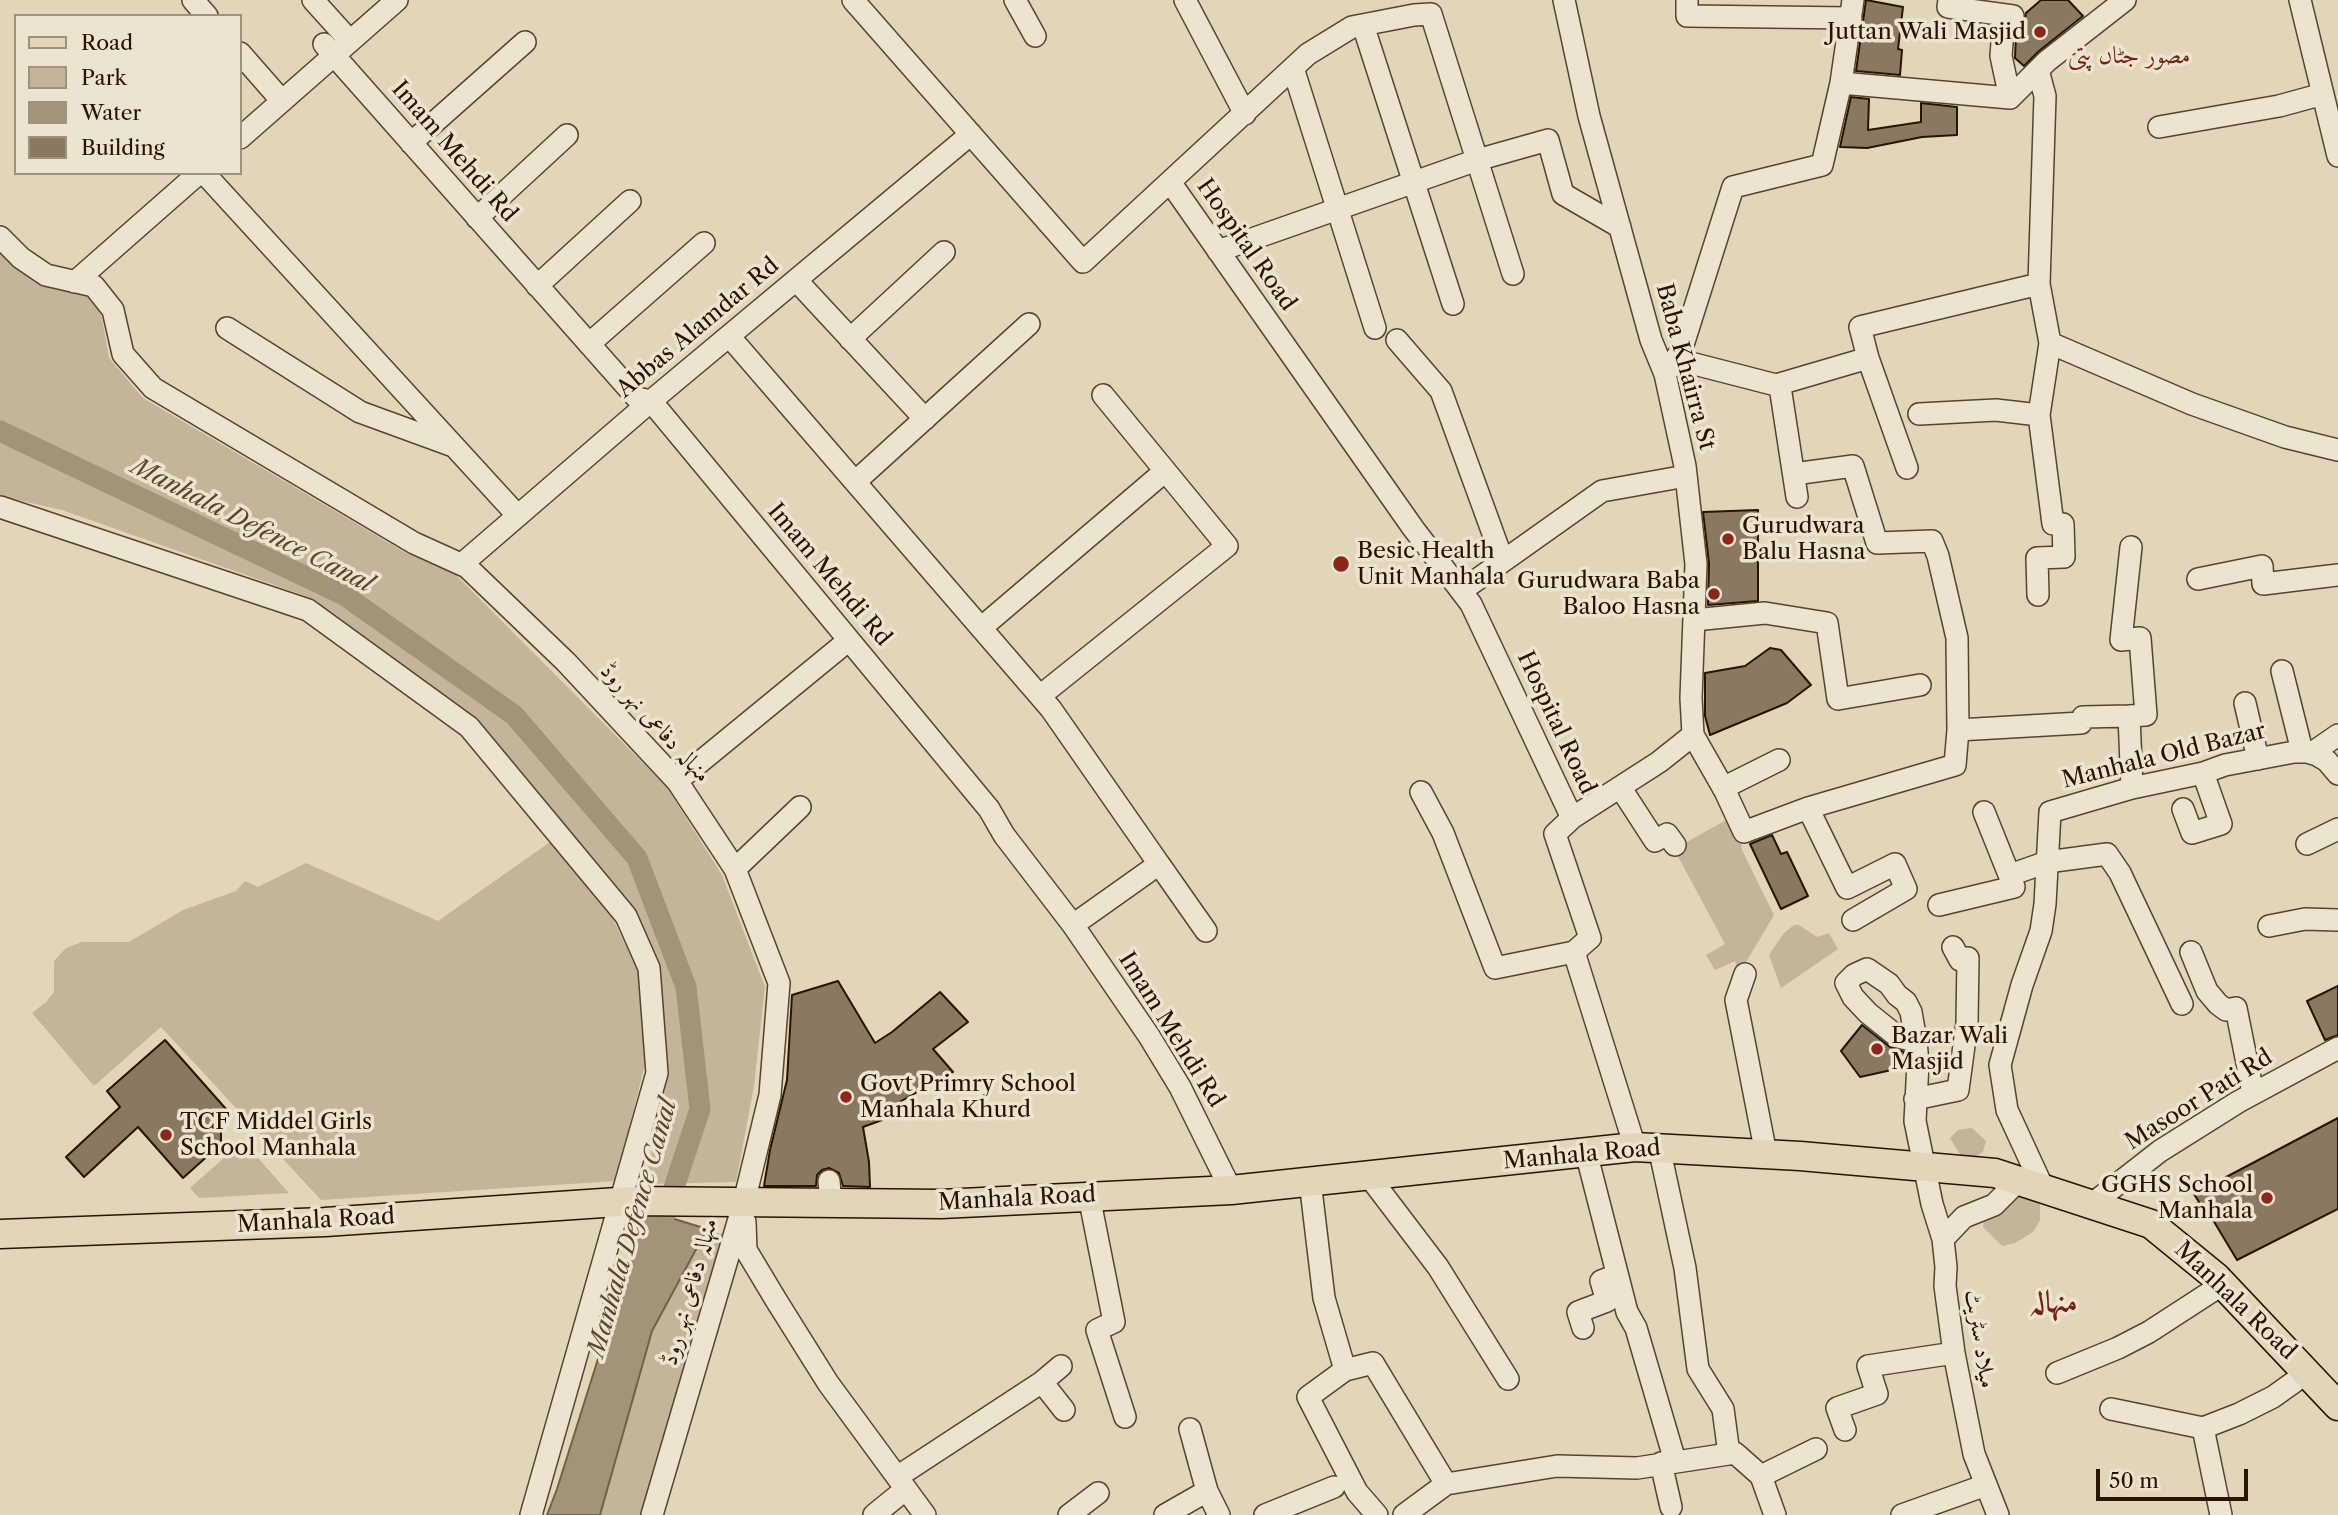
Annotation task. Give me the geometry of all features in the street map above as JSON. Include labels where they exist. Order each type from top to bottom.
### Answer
[{"type":"main road","name":"Manhala Road","points":[[0,1234],[325,1222],[627,1201],[734,1201],[830,1192],[941,1204],[1231,1190],[1647,1147],[1766,1154],[1995,1173],[2151,1223],[2222,1284],[2338,1406]]},
{"type":"street","points":[[193,0],[205,14]]},
{"type":"street","points":[[313,0],[350,41]]},
{"type":"street","points":[[242,136],[282,100],[329,50],[350,41],[397,0]]},
{"type":"street","points":[[853,0],[1083,262],[1308,54],[1352,27],[1431,14],[1513,274]]},
{"type":"street","points":[[1015,0],[1035,36]]},
{"type":"street","points":[[1185,0],[1245,114]]},
{"type":"street","name":"Baba Khairra St","points":[[1564,0],[1589,116],[1651,340],[1670,367],[1696,564],[1691,698],[1693,735]]},
{"type":"street","points":[[1686,0],[1688,16],[1852,9],[1841,83],[1822,165],[1733,187],[1681,351],[1670,367],[1776,385],[1868,358]]},
{"type":"street","points":[[1949,0],[1948,7],[2013,16],[2003,30],[2001,56],[2010,98]]},
{"type":"street","points":[[2010,98],[2038,70],[2125,0]]},
{"type":"street","points":[[2300,0],[2338,156]]},
{"type":"street","points":[[1363,25],[1453,304]]},
{"type":"street","points":[[411,143],[524,42]]},
{"type":"street","name":"Imam Mehdi Rd","points":[[329,50],[637,398],[651,401],[989,809],[1004,835],[1073,925],[1149,1036],[1180,1087],[1231,1190]]},
{"type":"street","points":[[242,55],[282,100]]},
{"type":"street","points":[[1293,68],[1375,328]]},
{"type":"street","points":[[2038,70],[2045,96],[2039,284],[2050,343],[2039,415],[2053,524],[2063,524],[2064,557],[2037,558],[2038,595]]},
{"type":"street","points":[[1841,83],[2010,98]]},
{"type":"street","points":[[2159,127],[2279,106],[2323,94]]},
{"type":"street","name":"Abbas Alamdar Rd","points":[[462,565],[651,401],[971,134]]},
{"type":"street","points":[[477,218],[567,135]]},
{"type":"street","points":[[1218,251],[1477,160],[1549,140],[1563,194],[1620,227]]},
{"type":"street","points":[[75,282],[199,175]]},
{"type":"street","points":[[203,175],[518,516]]},
{"type":"street","name":"Hospital Road","points":[[1170,182],[1413,528],[1471,604],[1572,818],[1555,834],[1590,939],[1574,952]]},
{"type":"street","points":[[537,286],[631,201]]},
{"type":"street","name":"منہالہ دفاعی نہر روڈ","points":[[0,237],[22,258],[46,275],[94,286],[113,310],[123,354],[153,388],[414,542],[467,567],[566,662],[677,780],[735,869],[779,983],[770,1095],[734,1201],[652,1515]]},
{"type":"street","points":[[589,344],[704,243]]},
{"type":"street","points":[[850,339],[944,252]]},
{"type":"street","points":[[796,280],[925,419]]},
{"type":"street","points":[[1907,468],[1868,358],[1860,327],[2039,284]]},
{"type":"street","points":[[855,482],[1029,324]]},
{"type":"street","points":[[226,328],[360,412],[455,447]]},
{"type":"street","points":[[729,336],[1051,709],[1206,930]]},
{"type":"street","points":[[1397,340],[1441,391],[1503,561]]},
{"type":"street","points":[[2050,343],[2192,404],[2285,437],[2338,450]]},
{"type":"street","points":[[1781,393],[1797,497]]},
{"type":"street","points":[[1040,696],[1227,546],[1102,394]]},
{"type":"street","points":[[1919,414],[1996,410],[2039,415]]},
{"type":"street","points":[[1572,818],[1659,762],[1693,735],[1744,832],[1808,808],[1955,765],[1958,730],[1957,638],[1932,541],[1877,543],[1853,466],[1794,474]]},
{"type":"street","points":[[981,628],[1164,471]]},
{"type":"street","points":[[1461,591],[1602,491],[1686,476]]},
{"type":"street","points":[[0,507],[308,610],[469,727],[626,916],[649,968],[657,1073],[627,1201],[531,1515]]},
{"type":"street","points":[[1958,730],[2081,723],[2083,717],[2146,715],[2140,638],[2121,640],[2131,547]]},
{"type":"street","points":[[2198,579],[2262,566],[2263,584],[2338,575]]},
{"type":"street","points":[[1694,620],[1765,613],[1827,623],[1838,699],[1920,685]]},
{"type":"street","points":[[677,780],[849,639]]},
{"type":"street","points":[[2282,671],[2307,752],[2327,761],[2338,774]]},
{"type":"street","points":[[2245,703],[2258,759]]},
{"type":"street","points":[[2129,716],[2132,788]]},
{"type":"street","points":[[2307,752],[2338,735]]},
{"type":"street","name":"Manhala Old Bazar","points":[[2031,1184],[2007,1110],[2000,1065],[2022,985],[2041,931],[2050,812],[2225,765],[2307,752]]},
{"type":"street","points":[[1723,788],[1779,760]]},
{"type":"street","points":[[2183,809],[2192,833],[2221,824],[2203,773]]},
{"type":"street","points":[[1620,787],[1655,841],[1667,834],[1675,845]]},
{"type":"street","points":[[1421,792],[1444,833],[1495,968],[1574,952],[1647,1147],[1685,1268],[1698,1369],[1723,1409],[1730,1454]]},
{"type":"street","points":[[735,869],[800,807]]},
{"type":"street","points":[[1808,808],[1847,888],[1895,864],[1906,890],[1853,920]]},
{"type":"street","points":[[1939,905],[2014,887],[1984,812]]},
{"type":"street","points":[[2307,844],[2338,830]]},
{"type":"street","points":[[2010,876],[2047,862],[2106,854],[2120,873],[2182,1004]]},
{"type":"street","points":[[1073,925],[1159,864]]},
{"type":"street","points":[[2269,926],[2305,919],[2338,920]]},
{"type":"street","points":[[1915,1099],[1958,1090],[1968,1023],[1968,958],[1960,960],[1953,947]]},
{"type":"street","points":[[2191,952],[2207,991],[2226,1010],[2236,1008],[2253,1093]]},
{"type":"street","points":[[1745,974],[1736,1000],[1766,1154]]},
{"type":"street","name":"میلاد سٹریٹ","points":[[1916,1041],[1915,1121],[1932,1204],[1943,1239],[1947,1267],[1945,1286],[1954,1353],[1974,1454],[1998,1515]]},
{"type":"street","name":"Masoor Pati Rd","points":[[2092,1204],[2160,1152],[2253,1093],[2338,1048]]},
{"type":"street","points":[[1586,1152],[1627,1312],[1636,1328],[1668,1462],[1671,1507]]},
{"type":"street","points":[[1368,1175],[1438,1267],[1508,1379]]},
{"type":"street","points":[[1310,1181],[1324,1298],[1345,1370]]},
{"type":"street","points":[[1943,1239],[1964,1217],[1994,1205],[2031,1184]]},
{"type":"street","points":[[1089,1196],[1114,1322],[1097,1330],[1125,1417]]},
{"type":"street","points":[[734,1201],[746,1250],[828,1383],[925,1515]]},
{"type":"street","points":[[1583,1328],[1578,1312],[1607,1301],[1601,1281],[1617,1275]]},
{"type":"street","points":[[2057,1373],[2149,1332],[2222,1284]]},
{"type":"street","points":[[1845,1430],[1838,1408],[1877,1394],[1868,1366],[1954,1353]]},
{"type":"street","points":[[1377,1515],[1357,1493],[1308,1397],[1345,1370],[1373,1363],[1447,1485]]},
{"type":"street","points":[[874,1515],[902,1483],[1061,1366]]},
{"type":"street","points":[[2111,1409],[2203,1428],[2273,1397],[2308,1372]]},
{"type":"street","points":[[1042,1382],[1064,1410]]},
{"type":"street","points":[[2203,1428],[2221,1515]]},
{"type":"street","points":[[1190,1429],[1207,1491],[1219,1515]]},
{"type":"street","points":[[1761,1476],[1816,1449]]},
{"type":"street","points":[[1404,1515],[1447,1485],[1557,1466],[1637,1468],[1735,1453],[1761,1476],[1775,1515]]},
{"type":"street","points":[[1902,1515],[1986,1485]]},
{"type":"street","points":[[1265,1515],[1335,1487]]},
{"type":"street","points":[[1165,1515],[1207,1491]]},
{"type":"street","points":[[1069,1515],[1098,1493]]},
{"type":"green space","points":[[0,253],[11,264],[48,285],[93,298],[102,318],[109,358],[143,398],[408,554],[455,574],[666,786],[722,875],[765,987],[754,1086],[736,1182],[645,1184],[666,1073],[660,971],[634,910],[470,716],[311,598],[62,510],[0,496]]},
{"type":"green space","points":[[1730,818],[1742,850],[1774,915],[1739,974],[1735,961],[1715,970],[1706,955],[1725,944],[1674,849]]},
{"type":"green space","points":[[550,842],[613,919],[638,971],[649,1048],[616,1181],[321,1200],[161,1027],[94,1086],[32,1013],[54,992],[54,961],[66,948],[82,942],[129,942],[183,910],[236,891],[245,881],[258,887],[306,863],[438,921]]},
{"type":"green space","points":[[1794,925],[1799,925],[1817,937],[1829,933],[1838,949],[1781,988],[1769,955],[1784,933]]},
{"type":"green space","points":[[1972,1128],[1986,1141],[1983,1152],[1973,1158],[1963,1159],[1950,1138],[1958,1130]]},
{"type":"green space","points":[[243,1141],[289,1193],[199,1198],[190,1188]]},
{"type":"green space","points":[[1997,1186],[2032,1193],[2040,1204],[2040,1220],[2033,1232],[2015,1243],[2002,1246],[1983,1227],[1988,1196]]},
{"type":"green space","points":[[707,1229],[727,1236],[641,1515],[600,1515],[652,1331]]},
{"type":"water","points":[[645,1210],[707,1229],[652,1331],[600,1515],[547,1515],[557,1489]]},
{"type":"building","points":[[1866,0],[1903,7],[1898,49],[1902,50],[1900,75],[1856,71]]},
{"type":"building","points":[[2041,0],[2068,0],[2083,16],[2024,66],[2015,58],[2016,35],[2024,23],[2026,13]]},
{"type":"building","points":[[1851,97],[1869,99],[1868,130],[1921,122],[1921,103],[1957,107],[1957,135],[1922,137],[1867,148],[1840,147]]},
{"type":"building","name":"Gurudwara Balu Hasna","points":[[1758,510],[1758,601],[1708,605],[1709,563],[1703,512]]},
{"type":"building","points":[[1770,648],[1781,650],[1811,685],[1787,703],[1710,735],[1705,716],[1705,673],[1745,666]]},
{"type":"building","points":[[1772,835],[1781,854],[1787,852],[1808,896],[1781,909],[1750,844]]},
{"type":"building","name":"Govt Primry School Manhala Khurd","points":[[838,981],[875,1043],[940,992],[968,1022],[933,1049],[953,1072],[880,1113],[882,1120],[863,1127],[870,1187],[843,1186],[839,1173],[829,1168],[817,1175],[816,1186],[764,1186],[787,1080],[792,995]]},
{"type":"building","points":[[2338,986],[2338,1035],[2325,1040],[2307,1001]]},
{"type":"building","points":[[1862,1025],[1890,1047],[1904,1052],[1905,1067],[1860,1077],[1841,1051]]},
{"type":"building","points":[[165,1040],[226,1109],[221,1114],[221,1144],[183,1178],[138,1127],[84,1177],[66,1157],[120,1107],[107,1091]]},
{"type":"building","points":[[2338,1118],[2338,1209],[2237,1260],[2210,1215],[2206,1217],[2195,1205],[2199,1202],[2194,1194]]},
{"type":"waterway","name":"Manhala Defence Canal","points":[[0,431],[344,595],[514,715],[637,858],[686,987],[700,1109],[665,1215]]},
{"type":"place","name":"Juttan Wali Masjid","points":[[2040,32]]},
{"type":"place","name":"Gurudwara Balu Hasna","points":[[1728,539]]},
{"type":"place","name":"Besic Health Unit Manhala","points":[[1341,564]]},
{"type":"place","name":"Gurudwara Baba Baloo Hasna","points":[[1714,594]]},
{"type":"place","name":"Bazar Wali Masjid","points":[[1877,1049]]},
{"type":"place","name":"Govt Primry School Manhala Khurd","points":[[846,1097]]},
{"type":"place","name":"TCF Middel Girls School Manhala","points":[[166,1135]]},
{"type":"place","name":"GGHS School Manhala","points":[[2267,1198]]},
{"type":"district","name":"مصور جٹاں پتی","points":[[2129,56]]},
{"type":"district","name":"منہالہ","points":[[2053,1303]]}]
